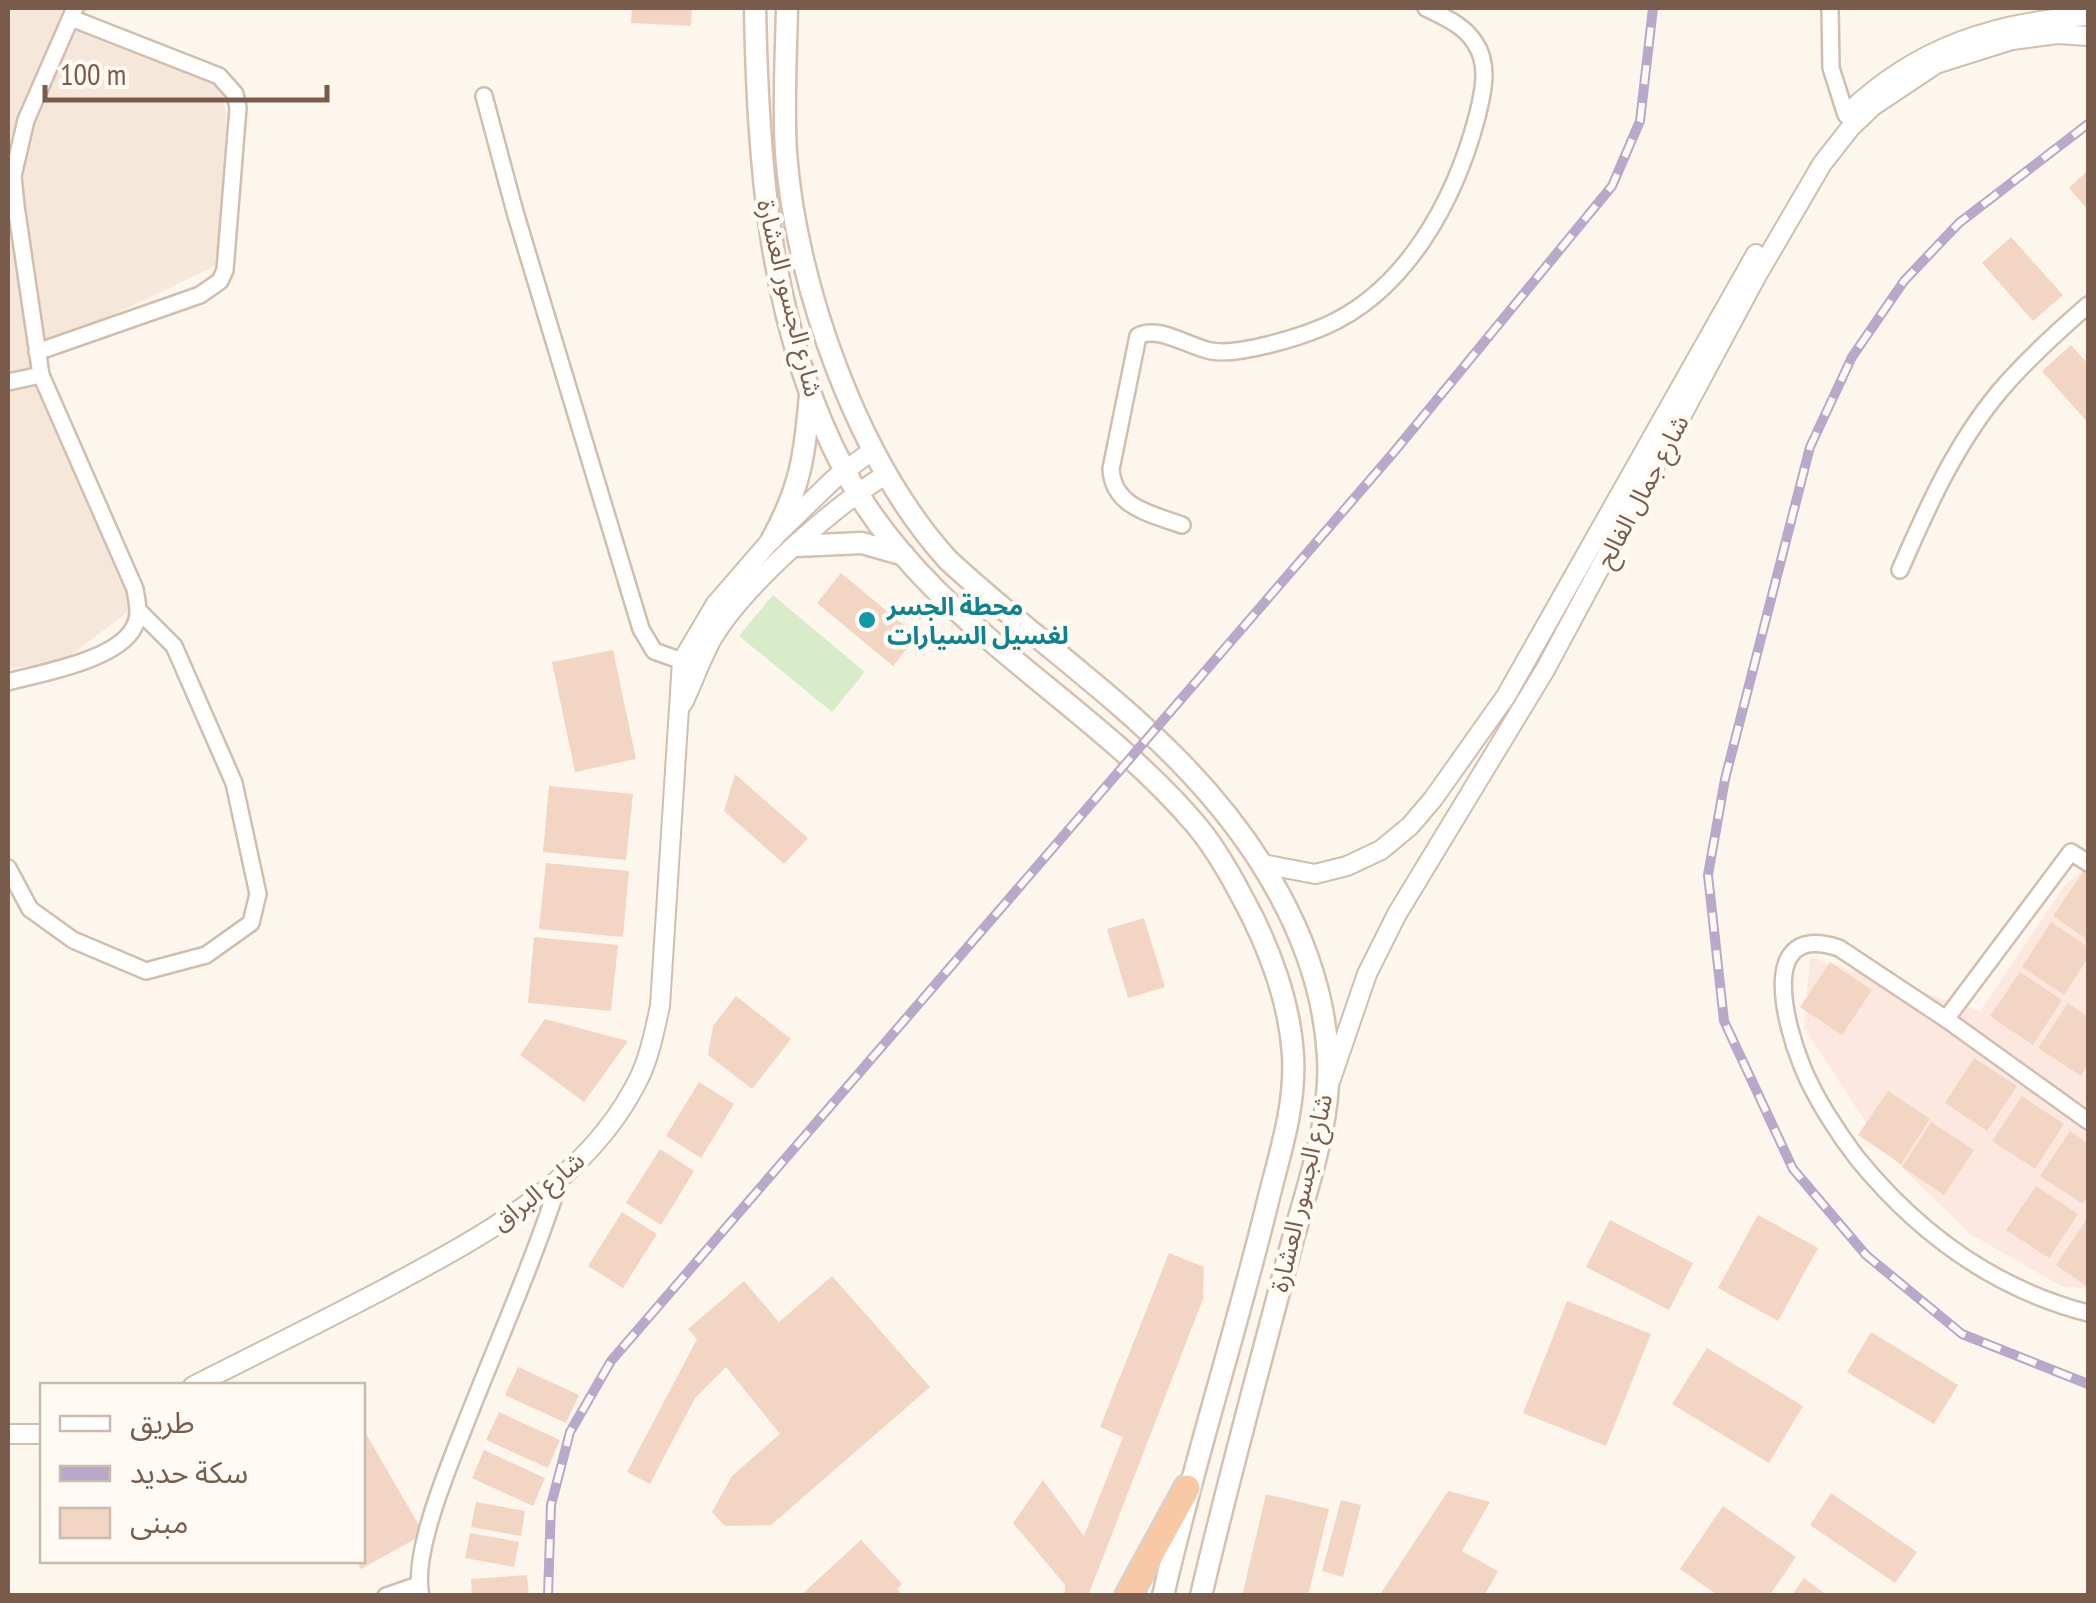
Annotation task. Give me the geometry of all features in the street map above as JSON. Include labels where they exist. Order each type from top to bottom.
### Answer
[{"type":"highway","points":[[1128,1596],[1187,1488]]},
{"type":"main road","name":"شارع الجسور العشارة","points":[[755,8],[763,194],[788,313],[810,393],[845,471],[904,555],[976,628],[1115,744],[1201,830],[1238,887],[1280,983],[1293,1055],[1288,1126],[1251,1277],[1187,1488],[1163,1596]]},
{"type":"main road","name":"شارع الجسور العشارة","points":[[787,8],[786,155],[802,251],[842,383],[887,474],[948,560],[1178,760],[1264,864],[1315,978],[1329,1060],[1322,1127],[1235,1452],[1201,1596]]},
{"type":"main road","points":[[772,539],[793,501],[805,451],[810,393]]},
{"type":"main road","points":[[796,546],[862,543],[904,555]]},
{"type":"street","points":[[1182,524],[1139,510],[1126,502],[1112,484],[1110,468],[1138,336],[1154,333],[1212,351],[1254,347],[1322,328],[1382,288],[1432,225],[1454,186],[1483,93],[1484,61],[1475,41],[1458,24],[1426,8]]},
{"type":"street","points":[[1830,8],[1831,68],[1846,115]]},
{"type":"street","points":[[8,682],[88,659],[123,642],[139,611],[135,589],[41,375],[37,352],[20,250],[14,176],[26,120],[73,13],[219,76],[234,94],[238,123],[225,270],[220,280],[200,295],[37,352]]},
{"type":"street","name":"شارع جمال الفالح","points":[[1264,864],[1315,874],[1348,866],[1381,850],[1410,826],[1433,799],[1506,696],[1798,181],[1846,115],[1912,62],[1968,36],[2014,24],[2088,16]]},
{"type":"street","name":"شارع جمال الفالح","points":[[1326,1094],[1367,974],[1397,914],[1545,670],[1756,277],[1822,164],[1872,106],[1936,64],[2012,40],[2057,34],[2088,36]]},
{"type":"street","points":[[484,96],[515,212],[641,629],[654,651],[682,661]]},
{"type":"street","points":[[1900,570],[1935,493],[1986,408],[2025,364],[2088,305]]},
{"type":"street","points":[[8,382],[41,375]]},
{"type":"street","name":"شارع البراق","points":[[199,1383],[302,1333],[493,1229],[560,1179],[610,1124],[636,1086],[660,1006],[682,661],[715,605],[772,539],[845,471],[874,450]]},
{"type":"street","name":"شارع البراق","points":[[677,718],[712,639],[752,587],[796,546],[887,474]]},
{"type":"street","points":[[8,868],[30,909],[73,940],[146,971],[206,955],[251,924],[258,894],[234,783],[174,646],[139,611]]},
{"type":"street","points":[[1946,1019],[2072,852],[2088,840]]},
{"type":"street","points":[[2072,852],[2088,862]]},
{"type":"street","points":[[2088,1122],[1946,1019],[1839,948],[1820,942],[1802,944],[1792,951],[1783,978],[1784,1007],[1802,1067],[1856,1156],[1925,1230],[1969,1261],[2036,1297],[2088,1313]]},
{"type":"street","points":[[386,1596],[420,1590],[436,1500],[560,1179]]},
{"type":"street","points":[[8,1434],[40,1434]]},
{"type":"shaded area","points":[[8,8],[88,8],[86,17],[222,76],[234,215],[217,265],[36,352],[138,604],[63,661],[8,669]]},
{"type":"shaded area","points":[[2088,866],[2088,1289],[2061,1286],[1970,1234],[1884,1150],[1804,1028],[1810,957],[1980,1011],[2065,885]]},
{"type":"green space","points":[[773,595],[865,672],[832,712],[739,636]]},
{"type":"building","points":[[632,8],[692,8],[691,26],[631,23]]},
{"type":"building","points":[[2088,170],[2088,210],[2069,188]]},
{"type":"building","points":[[2011,237],[2063,295],[2033,321],[1982,263]]},
{"type":"building","points":[[2071,345],[2088,364],[2088,423],[2042,371]]},
{"type":"building","name":"محطة الجسر لغسيل السيارات","points":[[841,573],[917,636],[893,666],[817,603]]},
{"type":"building","points":[[613,650],[636,759],[575,772],[552,662]]},
{"type":"building","points":[[735,774],[808,838],[784,864],[724,811]]},
{"type":"building","points":[[549,786],[633,794],[626,860],[543,852]]},
{"type":"building","points":[[546,863],[629,871],[623,937],[539,929]]},
{"type":"building","points":[[2083,872],[2088,875],[2088,940],[2053,916]]},
{"type":"building","points":[[1144,918],[1165,987],[1128,998],[1107,929]]},
{"type":"building","points":[[2051,922],[2088,947],[2088,958],[2064,995],[2022,967]]},
{"type":"building","points":[[534,937],[618,945],[611,1011],[528,1003]]},
{"type":"building","points":[[1830,962],[1872,990],[1842,1035],[1800,1007]]},
{"type":"building","points":[[2020,972],[2062,1000],[2033,1045],[1990,1016]]},
{"type":"building","points":[[736,996],[791,1039],[752,1089],[708,1055],[713,1026]]},
{"type":"building","points":[[2068,1003],[2088,1017],[2088,1064],[2081,1076],[2038,1048]]},
{"type":"building","points":[[545,1019],[628,1041],[584,1102],[520,1055]]},
{"type":"building","points":[[1974,1058],[2017,1086],[1987,1131],[1945,1103]]},
{"type":"building","points":[[699,1082],[734,1104],[701,1158],[666,1136]]},
{"type":"building","points":[[1888,1091],[1930,1119],[1901,1164],[1858,1135]]},
{"type":"building","points":[[2022,1096],[2064,1124],[2035,1169],[1992,1141]]},
{"type":"building","points":[[1931,1122],[1974,1150],[1944,1195],[1902,1167]]},
{"type":"building","points":[[2070,1131],[2088,1143],[2088,1195],[2083,1204],[2040,1176]]},
{"type":"building","points":[[660,1149],[694,1171],[661,1225],[626,1203]]},
{"type":"building","points":[[2036,1186],[2078,1214],[2049,1258],[2006,1230]]},
{"type":"building","points":[[622,1212],[657,1234],[623,1288],[588,1266]]},
{"type":"building","points":[[1758,1215],[1818,1248],[1778,1321],[1718,1288]]},
{"type":"building","points":[[1610,1220],[1693,1263],[1669,1310],[1586,1267]]},
{"type":"building","points":[[2088,1222],[2088,1287],[2056,1265]]},
{"type":"building","points":[[1169,1253],[1204,1267],[1203,1299],[1088,1596],[1064,1596],[1065,1585],[1013,1523],[1043,1480],[1084,1536],[1123,1437],[1100,1427]]},
{"type":"building","points":[[832,1276],[930,1387],[771,1525],[725,1526],[712,1512],[732,1476],[780,1434],[726,1367],[695,1398],[650,1484],[627,1472],[697,1339],[688,1329],[744,1281],[779,1322]]},
{"type":"building","points":[[1567,1301],[1651,1334],[1606,1446],[1523,1413]]},
{"type":"building","points":[[1871,1332],[1958,1385],[1934,1424],[1847,1372]]},
{"type":"building","points":[[1707,1348],[1803,1406],[1769,1463],[1672,1404]]},
{"type":"building","points":[[518,1367],[579,1395],[566,1423],[505,1395]]},
{"type":"building","points":[[499,1412],[560,1440],[548,1468],[486,1440]]},
{"type":"building","points":[[365,1432],[424,1534],[361,1569],[358,1563],[365,1563]]},
{"type":"building","points":[[484,1450],[545,1478],[533,1506],[472,1478]]},
{"type":"building","points":[[1448,1491],[1490,1502],[1462,1551],[1498,1571],[1484,1596],[1379,1596]]},
{"type":"building","points":[[1831,1493],[1917,1552],[1895,1583],[1810,1525]]},
{"type":"building","points":[[1266,1494],[1329,1509],[1308,1596],[1242,1596]]},
{"type":"building","points":[[1341,1500],[1361,1505],[1343,1577],[1322,1571]]},
{"type":"building","points":[[476,1502],[525,1511],[521,1536],[471,1527]]},
{"type":"building","points":[[1723,1506],[1796,1557],[1769,1596],[1719,1596],[1680,1569]]},
{"type":"building","points":[[470,1533],[519,1542],[514,1567],[465,1558]]},
{"type":"building","points":[[861,1540],[902,1584],[897,1589],[903,1596],[800,1596]]},
{"type":"building","points":[[527,1575],[529,1596],[472,1596],[471,1579]]},
{"type":"building","points":[[1804,1578],[1828,1596],[1791,1596]]},
{"type":"railway","points":[[548,1596],[551,1505],[570,1432],[611,1361],[1394,452],[1612,186],[1640,121],[1653,8]]},
{"type":"railway","points":[[2088,124],[1959,223],[1904,281],[1852,357],[1810,447],[1725,779],[1708,875],[1724,1021],[1793,1169],[1866,1255],[1962,1334],[2088,1384]]},
{"type":"place","name":"محطة الجسر لغسيل السيارات","points":[[867,620]]}]
